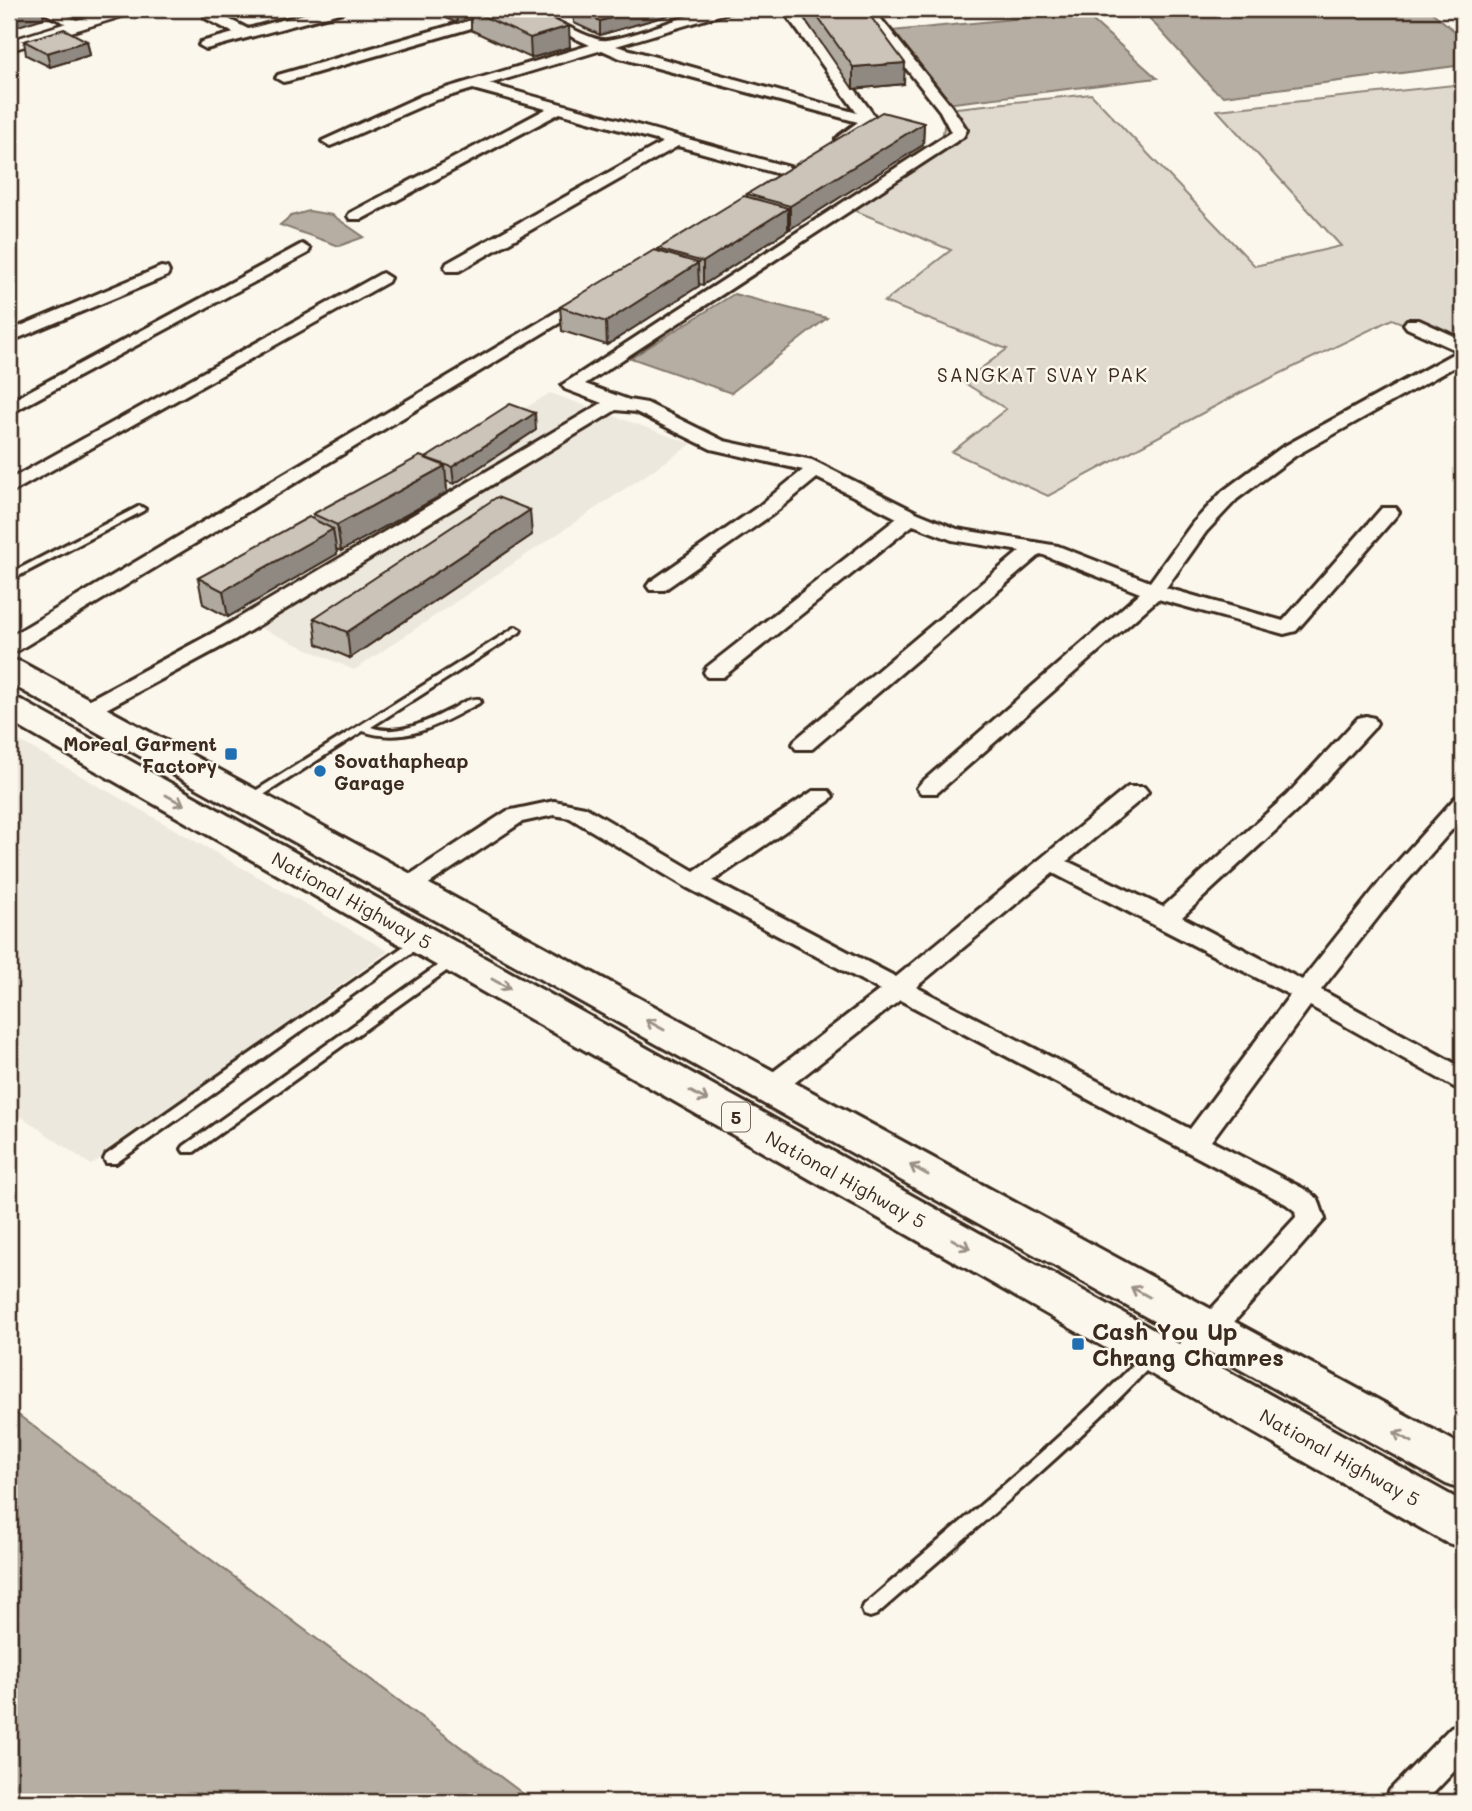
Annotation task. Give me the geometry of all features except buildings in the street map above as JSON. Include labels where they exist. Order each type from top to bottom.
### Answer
[{"type":"highway","name":"National Highway 5","points":[[9,669],[85,711],[139,761],[352,879],[406,888],[1463,1470]]},
{"type":"highway","name":"National Highway 5","points":[[9,707],[139,761],[247,800],[439,949],[1463,1527]]},
{"type":"street","points":[[43,9],[99,17],[127,9]]},
{"type":"street","points":[[206,45],[338,9]]},
{"type":"street","points":[[284,78],[521,9],[600,47],[666,68],[870,121]]},
{"type":"street","points":[[330,141],[405,106],[724,9]]},
{"type":"street","points":[[789,9],[870,121]]},
{"type":"street","points":[[622,404],[571,385],[958,134],[959,130],[946,109],[866,9]]},
{"type":"street","points":[[210,15],[246,34]]},
{"type":"street","points":[[9,46],[78,16]]},
{"type":"street","points":[[474,85],[675,141],[800,170],[771,188]]},
{"type":"street","points":[[356,216],[559,108]]},
{"type":"street","points":[[827,151],[870,121]]},
{"type":"street","points":[[453,267],[675,141]]},
{"type":"street","points":[[9,409],[302,249]]},
{"type":"street","points":[[9,337],[162,272]]},
{"type":"street","points":[[9,488],[382,278]]},
{"type":"street","points":[[9,646],[604,288]]},
{"type":"street","points":[[1413,324],[1463,347]]},
{"type":"street","points":[[929,788],[1154,591],[1199,528],[1230,495],[1289,452],[1463,355]]},
{"type":"street","points":[[85,711],[228,634],[613,404],[640,407],[718,445],[788,460],[815,470],[911,517],[968,538],[1037,547],[1154,591],[1274,627],[1287,628],[1389,512]]},
{"type":"street","points":[[657,586],[766,510],[815,470]]},
{"type":"street","points":[[715,672],[911,517]]},
{"type":"street","points":[[804,744],[1037,547]]},
{"type":"street","points":[[1167,917],[1295,800],[1366,723]]},
{"type":"street","points":[[770,1088],[900,987],[1136,792]]},
{"type":"street","points":[[695,882],[821,796]]},
{"type":"street","points":[[1194,1144],[1307,992],[1430,838],[1463,803]]},
{"type":"street","points":[[406,888],[515,816],[554,808],[577,812],[695,882],[900,987],[1296,1197],[1308,1206],[1311,1219],[1197,1323],[1166,1359]]},
{"type":"street","points":[[1051,863],[1167,917],[1463,1080]]},
{"type":"street","points":[[1402,1802],[1463,1738]]},
{"type":"lane","points":[[9,578],[140,509]]},
{"type":"lane","points":[[247,800],[516,630]]},
{"type":"lane","points":[[364,728],[378,735],[404,732],[475,701]]},
{"type":"lane","points":[[189,1149],[439,949]]},
{"type":"lane","points":[[111,1159],[439,949]]},
{"type":"lane","points":[[870,1610],[1074,1432],[1166,1359]]},
{"type":"shaded area","points":[[1141,9],[1428,9],[1463,38],[1463,65],[1224,96],[1214,90]]},
{"type":"shaded area","points":[[1083,12],[1157,78],[946,104],[891,31]]},
{"type":"shaded area","points":[[1463,84],[1463,348],[1392,319],[1240,393],[1048,496],[952,452],[1006,409],[963,382],[1007,349],[884,302],[951,250],[851,209],[940,151],[947,109],[1091,94],[1255,266],[1341,246],[1217,110]]},
{"type":"shaded area","points":[[309,211],[332,215],[364,237],[339,246],[280,225],[291,216]]},
{"type":"shaded area","points":[[734,294],[827,318],[731,393],[631,358]]},
{"type":"shaded area","points":[[550,393],[692,444],[354,670],[205,603]]},
{"type":"shaded area","points":[[9,735],[388,951],[91,1165],[9,1108]]},
{"type":"shaded area","points":[[9,1408],[534,1802],[9,1802]]},
{"type":"place","name":"Moreal Garment Factory","points":[[231,754]]},
{"type":"place","name":"Sovathapheap Garage","points":[[320,771]]},
{"type":"place","name":"Cash You Up Chrang Chamres","points":[[1078,1344]]},
{"type":"district","name":"SANGKAT SVAY PAK","points":[[1043,374]]}]
